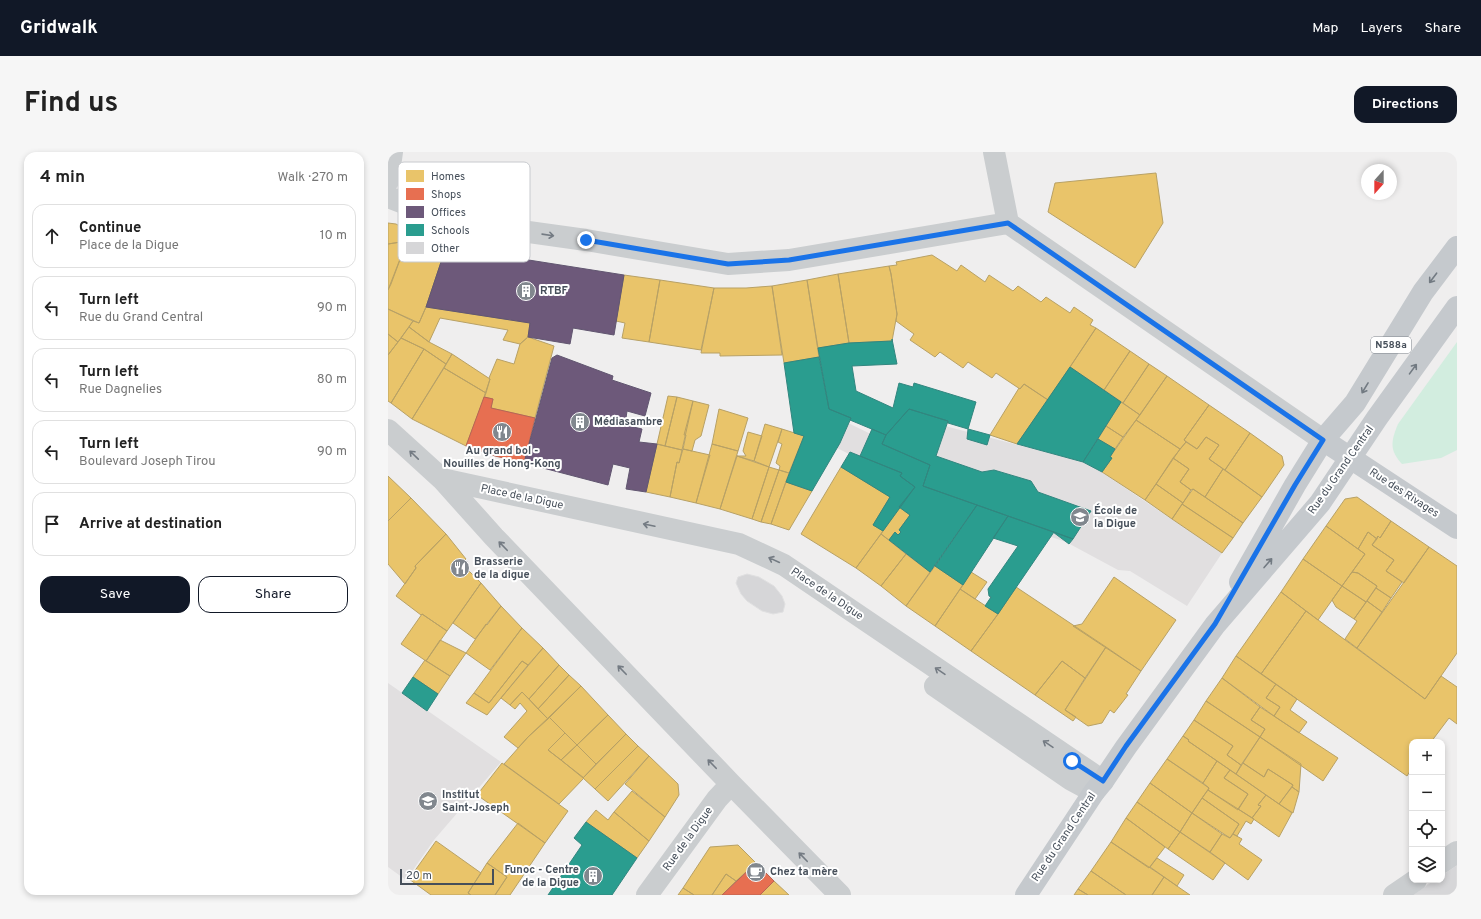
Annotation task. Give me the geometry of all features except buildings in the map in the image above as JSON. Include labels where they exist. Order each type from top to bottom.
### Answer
[{"type":"main road","name":"Rue du Grand Central","points":[[1215,624],[1295,485],[1323,440],[1362,394],[1423,292],[1457,247]]},
{"type":"main road","name":"Rue du Grand Central","points":[[1026,895],[1126,746],[1215,624],[1314,511],[1351,459],[1377,418],[1457,307]]},
{"type":"main road","name":"Rue des Rivages","points":[[1323,440],[1457,528]]},
{"type":"street","points":[[388,181],[392,152]]},
{"type":"street","points":[[994,152],[1008,223]]},
{"type":"street","points":[[388,197],[398,201]]},
{"type":"street","points":[[530,232],[728,264],[789,260],[1008,223],[1323,440]]},
{"type":"street","points":[[388,430],[442,479],[730,784],[840,895]]},
{"type":"street","name":"Place de la Digue","points":[[442,479],[739,544],[784,565],[1098,787]]},
{"type":"street","points":[[935,686],[1070,779],[1098,787]]},
{"type":"street","name":"Rue de la Digue","points":[[647,895],[717,799],[730,784]]},
{"type":"street","points":[[1445,860],[1457,852]]},
{"type":"street","points":[[1394,895],[1412,883]]},
{"type":"shaded area","name":"École de la Digue","points":[[846,422],[879,438],[941,425],[1088,463],[1222,553],[1187,606],[1130,571],[1118,570],[1066,542],[917,491],[893,476],[835,447]]},
{"type":"shaded area","name":"Institut Saint-Joseph","points":[[388,683],[501,762],[434,840],[406,880],[388,867]]},
{"type":"green space","points":[[1457,342],[1457,450],[1441,458],[1402,464],[1395,454],[1392,445],[1398,424]]},
{"type":"place","name":"RTBF","points":[[526,291]]},
{"type":"place","name":"Médiasambre","points":[[580,422]]},
{"type":"place","name":"Au grand bol - Nouilles de Hong-Kong","points":[[502,432]]},
{"type":"place","name":"École de la Digue","points":[[1080,517]]},
{"type":"place","name":"Brasserie de la digue","points":[[460,568]]},
{"type":"place","name":"Institut Saint-Joseph","points":[[428,801]]},
{"type":"place","name":"Chez ta mère","points":[[756,872]]},
{"type":"place","name":"Funoc - Centre de la Digue","points":[[593,876]]},
{"type":"route","points":[[586,240],[728,264],[789,260],[1008,223],[1323,440],[1295,485],[1215,624],[1126,746],[1103,781],[1072,761]]}]
